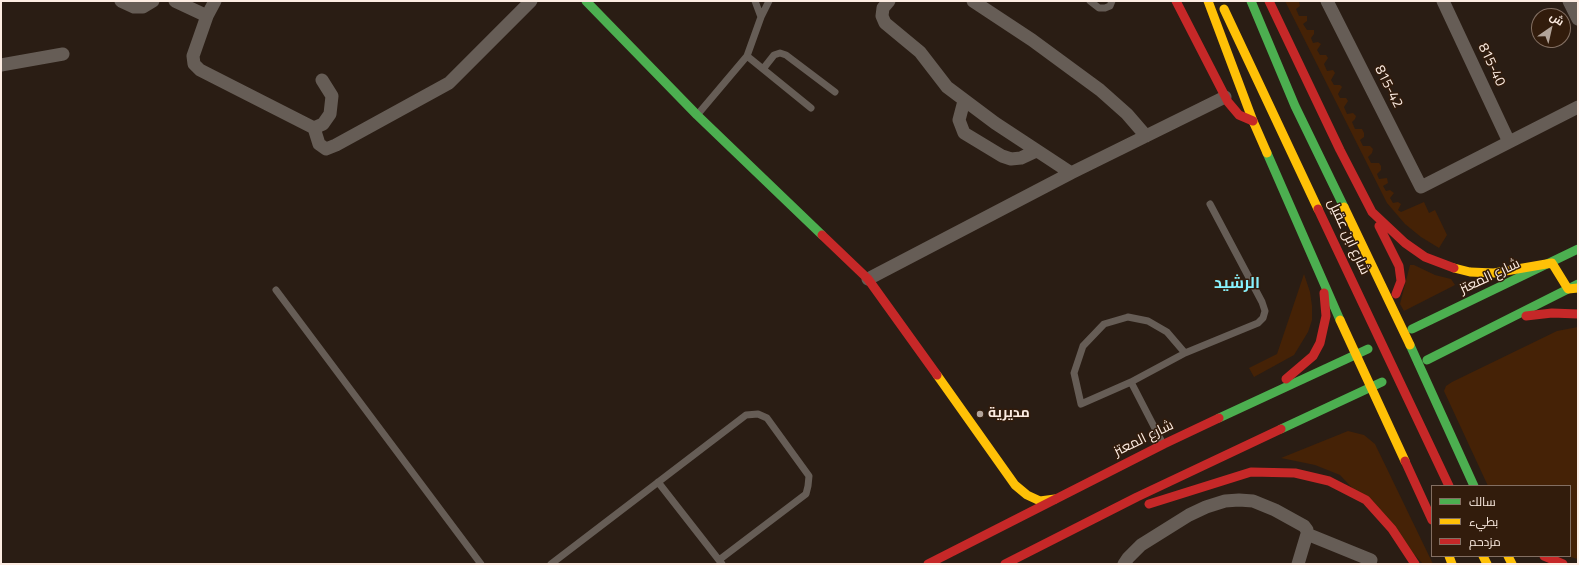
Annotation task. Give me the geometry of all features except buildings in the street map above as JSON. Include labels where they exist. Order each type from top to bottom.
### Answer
[{"type":"main road","points":[[586,1],[697,115],[868,278],[1015,485],[1027,495],[1040,501],[1055,499]]},
{"type":"main road","points":[[1176,1],[1225,97],[1239,115],[1253,122]]},
{"type":"main road","points":[[1208,1],[1253,122],[1371,388],[1431,518]]},
{"type":"main road","name":"شارع ابن عقيل","points":[[1220,1],[1449,485]]},
{"type":"main road","name":"شارع ابن عقيل","points":[[1251,1],[1295,106],[1401,324],[1473,482]]},
{"type":"main road","points":[[1269,1],[1340,150],[1399,266],[1401,281],[1396,294]]},
{"type":"main road","points":[[1372,212],[1405,243],[1425,257],[1447,266],[1470,272],[1494,273],[1552,263],[1568,289]]},
{"type":"main road","name":"شارع المعتز","points":[[1412,329],[1552,263],[1578,249]]},
{"type":"main road","points":[[1323,280],[1343,303]]},
{"type":"main road","points":[[1267,396],[1312,356],[1320,342],[1326,316],[1323,280]]},
{"type":"main road","points":[[1427,360],[1578,284]]},
{"type":"main road","points":[[1568,289],[1578,288]]},
{"type":"main road","points":[[1515,317],[1552,313],[1578,314]]},
{"type":"main road","name":"شارع المعتز","points":[[928,564],[1164,444],[1376,346]]},
{"type":"main road","points":[[1005,564],[1137,497],[1391,378]]},
{"type":"main road","points":[[1074,529],[1216,482],[1251,472],[1295,473],[1330,481],[1366,500],[1392,529],[1415,564]]},
{"type":"main road","points":[[1015,485],[1016,500]]},
{"type":"main road","points":[[1006,524],[1015,511]]},
{"type":"main road","points":[[1546,557],[1563,564]]},
{"type":"street","points":[[121,1],[134,7],[143,7],[153,1]]},
{"type":"street","points":[[175,1],[207,16]]},
{"type":"street","points":[[215,1],[207,16],[193,56],[194,64],[200,70],[314,128],[319,144],[326,149],[336,145],[449,83],[531,1]]},
{"type":"street","points":[[889,1],[883,8],[882,16],[886,23],[920,52],[947,87],[964,101],[1036,151],[1071,173]]},
{"type":"street","points":[[973,1],[1032,40],[1100,90],[1127,114],[1146,136]]},
{"type":"street","name":"815-42","points":[[1327,1],[1421,187],[1509,142]]},
{"type":"street","name":"815-40","points":[[1443,1],[1509,142]]},
{"type":"street","points":[[1569,1],[1578,19]]},
{"type":"street","points":[[1,65],[63,54]]},
{"type":"street","points":[[314,128],[323,124],[330,114],[332,96],[322,80]]},
{"type":"street","points":[[868,278],[1071,173],[1225,97]]},
{"type":"street","points":[[964,101],[959,120],[964,133],[1002,156],[1011,159],[1021,158],[1036,151]]},
{"type":"street","points":[[1509,142],[1578,107]]},
{"type":"street","points":[[1124,564],[1141,545],[1189,515],[1206,507],[1225,501],[1253,502],[1275,510],[1304,526],[1307,530],[1307,534],[1298,564]]},
{"type":"street","points":[[1307,534],[1371,560]]},
{"type":"lane","points":[[755,1],[760,17]]},
{"type":"lane","points":[[697,115],[747,56],[760,17],[769,1]]},
{"type":"lane","points":[[1090,1],[1099,8],[1105,8],[1110,6],[1112,1]]},
{"type":"lane","points":[[763,69],[774,55],[780,53],[786,55],[835,92]]},
{"type":"lane","points":[[747,56],[811,108]]},
{"type":"lane","points":[[1185,353],[1168,332],[1148,321],[1128,317],[1104,324],[1082,346],[1074,373],[1081,404],[1131,382],[1185,353],[1258,323],[1263,318],[1265,311],[1262,302],[1210,204]]},
{"type":"lane","points":[[276,290],[481,564]]},
{"type":"lane","points":[[1131,382],[1164,444]]},
{"type":"lane","points":[[551,564],[658,482],[746,415],[758,414],[767,418],[809,476],[806,494],[721,562],[658,482]]},
{"type":"shaded area","points":[[1285,1],[1299,2],[1300,6],[1296,9],[1299,16],[1307,16],[1307,21],[1303,24],[1307,30],[1314,30],[1314,34],[1311,38],[1313,43],[1318,42],[1321,44],[1317,50],[1320,55],[1326,55],[1328,58],[1324,64],[1327,71],[1333,70],[1335,73],[1331,80],[1334,85],[1340,85],[1342,87],[1338,94],[1340,98],[1346,98],[1348,101],[1344,107],[1347,114],[1353,113],[1356,116],[1352,122],[1355,129],[1362,129],[1364,133],[1364,137],[1360,140],[1363,146],[1370,146],[1373,149],[1372,153],[1368,157],[1371,163],[1379,163],[1381,166],[1381,170],[1377,174],[1379,179],[1387,178],[1388,183],[1383,186],[1386,191],[1390,190],[1394,193],[1390,198],[1393,203],[1398,202],[1401,204],[1398,210],[1401,212],[1424,202],[1429,213],[1435,210],[1447,235],[1439,248],[1421,237],[1405,224],[1387,203]]},
{"type":"shaded area","points":[[1410,265],[1414,265],[1435,275],[1451,279],[1455,285],[1404,311],[1400,304]]},
{"type":"shaded area","points":[[1304,274],[1310,292],[1312,306],[1312,320],[1308,332],[1294,355],[1254,377],[1249,368],[1277,354]]},
{"type":"shaded area","points":[[1578,327],[1578,559],[1570,557],[1571,485],[1488,485],[1444,391],[1446,386],[1452,382],[1557,331]]},
{"type":"shaded area","points":[[1348,431],[1364,435],[1375,444],[1433,564],[1423,564],[1340,475],[1315,465],[1281,458]]},
{"type":"traffic: fast","points":[[586,1],[697,115],[822,235]]},
{"type":"traffic: fast","points":[[1251,1],[1295,106],[1344,207]]},
{"type":"traffic: fast","points":[[1267,153],[1340,320]]},
{"type":"traffic: fast","points":[[1412,329],[1578,249]]},
{"type":"traffic: fast","points":[[1427,360],[1578,284]]},
{"type":"traffic: fast","points":[[1410,345],[1474,485]]},
{"type":"traffic: fast","points":[[1219,418],[1368,349]]},
{"type":"traffic: fast","points":[[1281,429],[1382,382]]},
{"type":"traffic: slow","points":[[1208,1],[1253,121],[1267,153]]},
{"type":"traffic: slow","points":[[1224,9],[1318,209]]},
{"type":"traffic: slow","points":[[1344,207],[1410,345]]},
{"type":"traffic: slow","points":[[1454,268],[1470,272],[1494,273],[1552,263],[1568,289],[1578,288]]},
{"type":"traffic: slow","points":[[1340,320],[1405,461]]},
{"type":"traffic: slow","points":[[937,375],[1015,485],[1027,495],[1040,501],[1055,499]]},
{"type":"traffic: slow","points":[[1449,557],[1452,564]]},
{"type":"traffic: slow","points":[[1484,557],[1487,564]]},
{"type":"traffic: slow","points":[[1508,557],[1512,564]]},
{"type":"traffic: jam","points":[[1176,1],[1228,102],[1239,115],[1253,121]]},
{"type":"traffic: jam","points":[[1269,1],[1340,150],[1372,212],[1405,243],[1425,257],[1454,268]]},
{"type":"traffic: jam","points":[[1318,209],[1449,485]]},
{"type":"traffic: jam","points":[[1379,226],[1399,266],[1401,281],[1396,294]]},
{"type":"traffic: jam","points":[[822,235],[868,279],[937,375]]},
{"type":"traffic: jam","points":[[1286,379],[1313,356],[1320,343],[1326,316],[1324,293]]},
{"type":"traffic: jam","points":[[1526,316],[1552,313],[1578,314]]},
{"type":"traffic: jam","points":[[928,564],[1164,444],[1219,418]]},
{"type":"traffic: jam","points":[[1005,564],[1137,497],[1281,429]]},
{"type":"traffic: jam","points":[[1405,461],[1431,518]]},
{"type":"traffic: jam","points":[[1149,504],[1251,472],[1295,473],[1329,481],[1366,500],[1392,529],[1415,564]]},
{"type":"traffic: jam","points":[[1546,557],[1563,564]]},
{"type":"place","name":"مديرية","points":[[980,414]]},
{"type":"district","name":"الرشيد","points":[[1237,284]]}]
